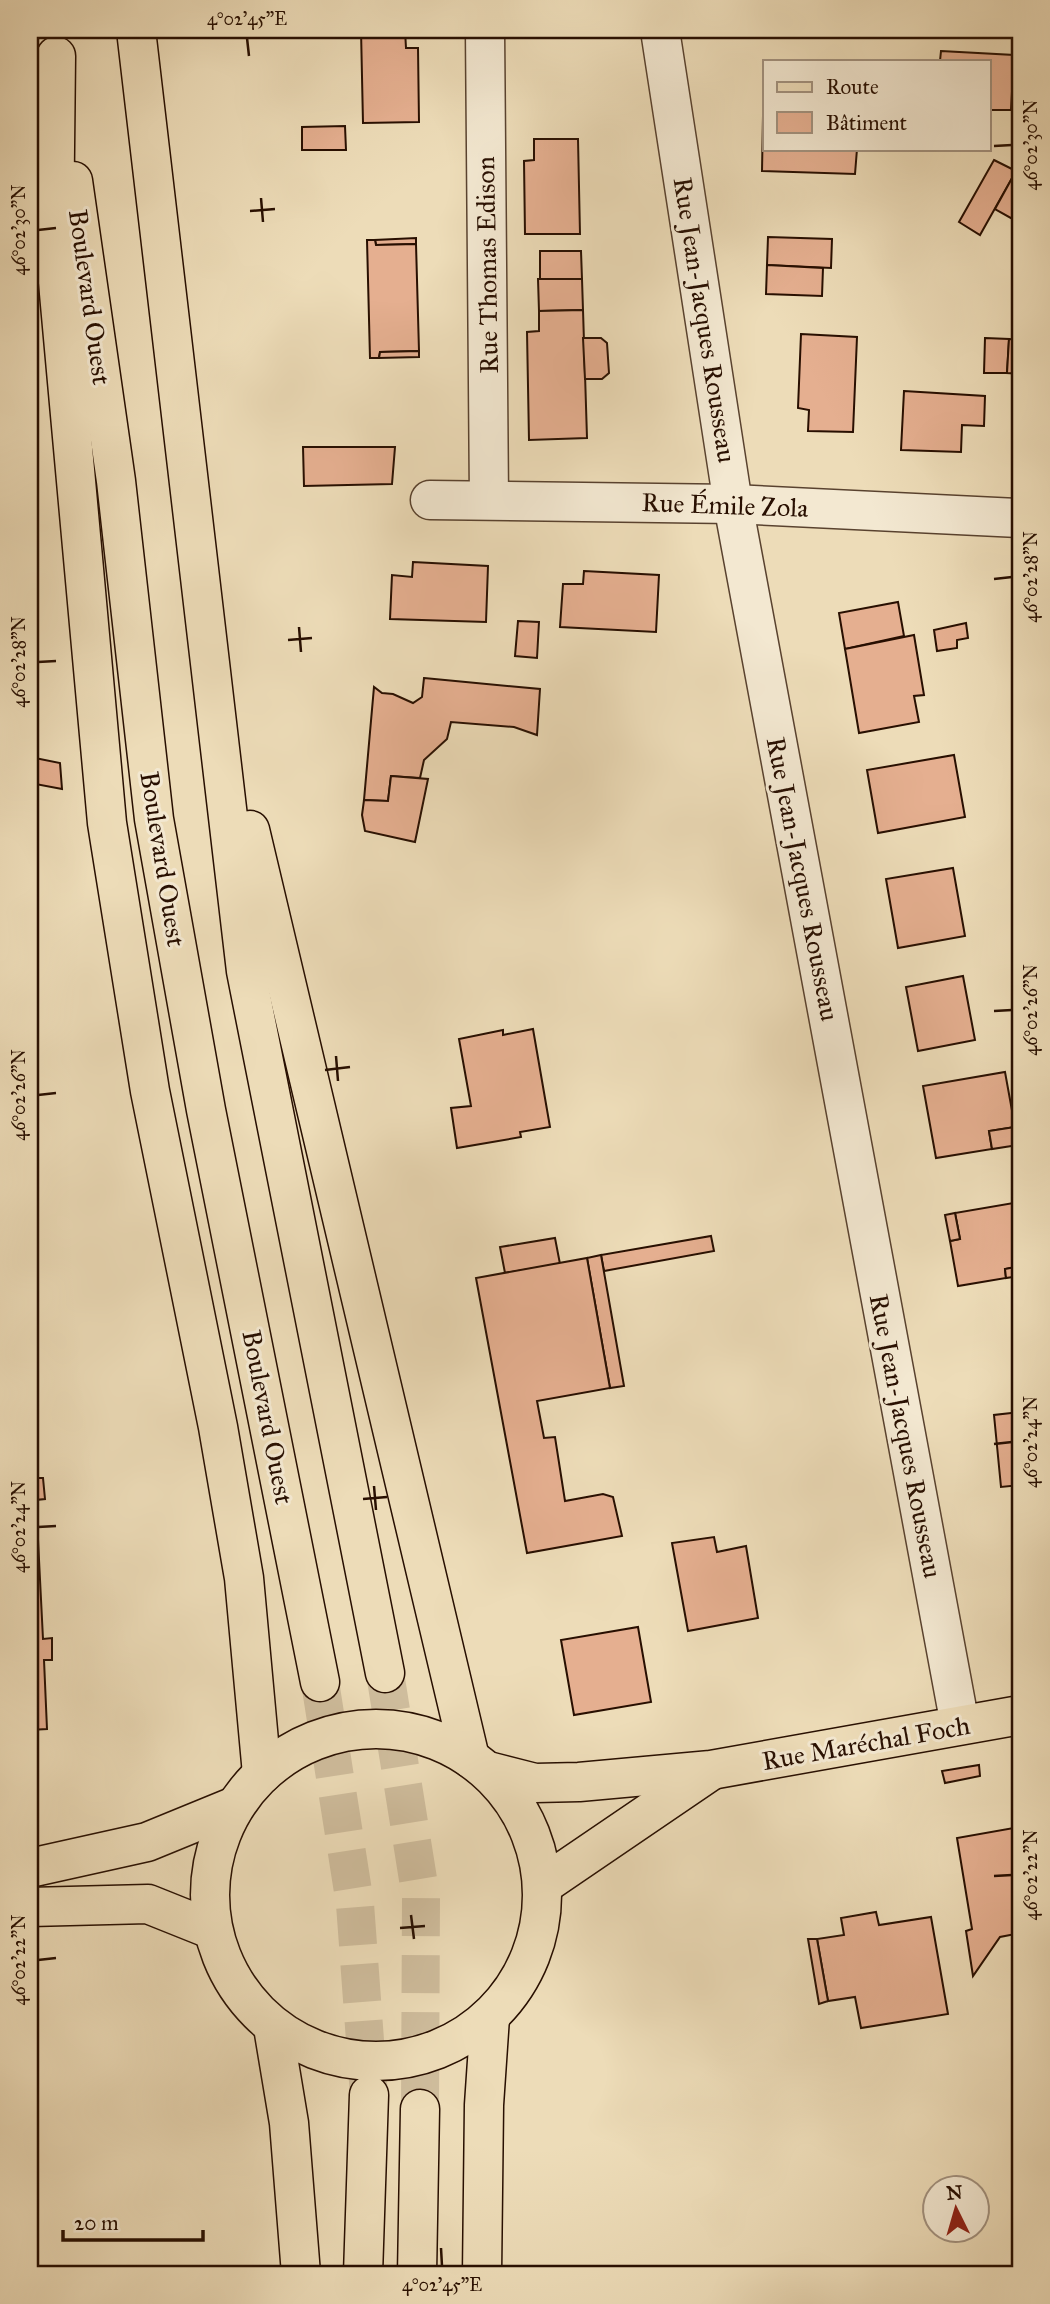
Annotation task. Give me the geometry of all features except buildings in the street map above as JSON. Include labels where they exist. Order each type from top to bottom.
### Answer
[{"type":"main road","points":[[136,30],[246,971],[385,1673]]},
{"type":"main road","points":[[54,43],[54,238],[107,823],[150,1091],[218,1427],[244,1578],[262,1774]]},
{"type":"main road","name":"Boulevard Ouest","points":[[54,43],[116,481],[154,819],[209,1124],[320,1682]]},
{"type":"main road","points":[[211,674],[479,1765]]},
{"type":"main road","name":"Rue Maréchal Foch","points":[[479,1765],[535,1783],[579,1782],[711,1770],[1020,1715]]},
{"type":"main road","points":[[370,1729],[413,1733],[452,1746],[479,1765],[515,1802],[534,1842],[543,1885],[537,1938],[515,1988],[490,2017],[444,2048],[408,2059],[373,2062],[338,2057],[309,2048],[273,2027],[247,2000],[226,1966],[213,1930],[210,1883],[218,1842],[235,1806],[262,1774],[298,1747],[339,1732],[370,1729]]},
{"type":"main road","name":"Rue Maréchal Foch","points":[[543,1885],[711,1770]]},
{"type":"main road","points":[[30,1868],[147,1842],[235,1806]]},
{"type":"main road","points":[[30,1908],[148,1904],[213,1930]]},
{"type":"main road","points":[[482,2274],[484,2105],[490,2017]]},
{"type":"main road","points":[[273,2027],[289,2123],[300,2274]]},
{"type":"main road","points":[[363,2274],[369,2095]]},
{"type":"main road","points":[[417,2274],[420,2109]]},
{"type":"street","name":"Rue Thomas Edison","points":[[485,30],[489,500]]},
{"type":"street","name":"Rue Jean-Jacques Rousseau","points":[[660,30],[733,503],[960,1725]]},
{"type":"street","name":"Rue Émile Zola","points":[[429,500],[733,503],[1020,518]]},
{"type":"tunnel","points":[[385,1673],[421,1898],[420,2109]]},
{"type":"tunnel","points":[[320,1682],[355,1904],[369,2095]]}]
